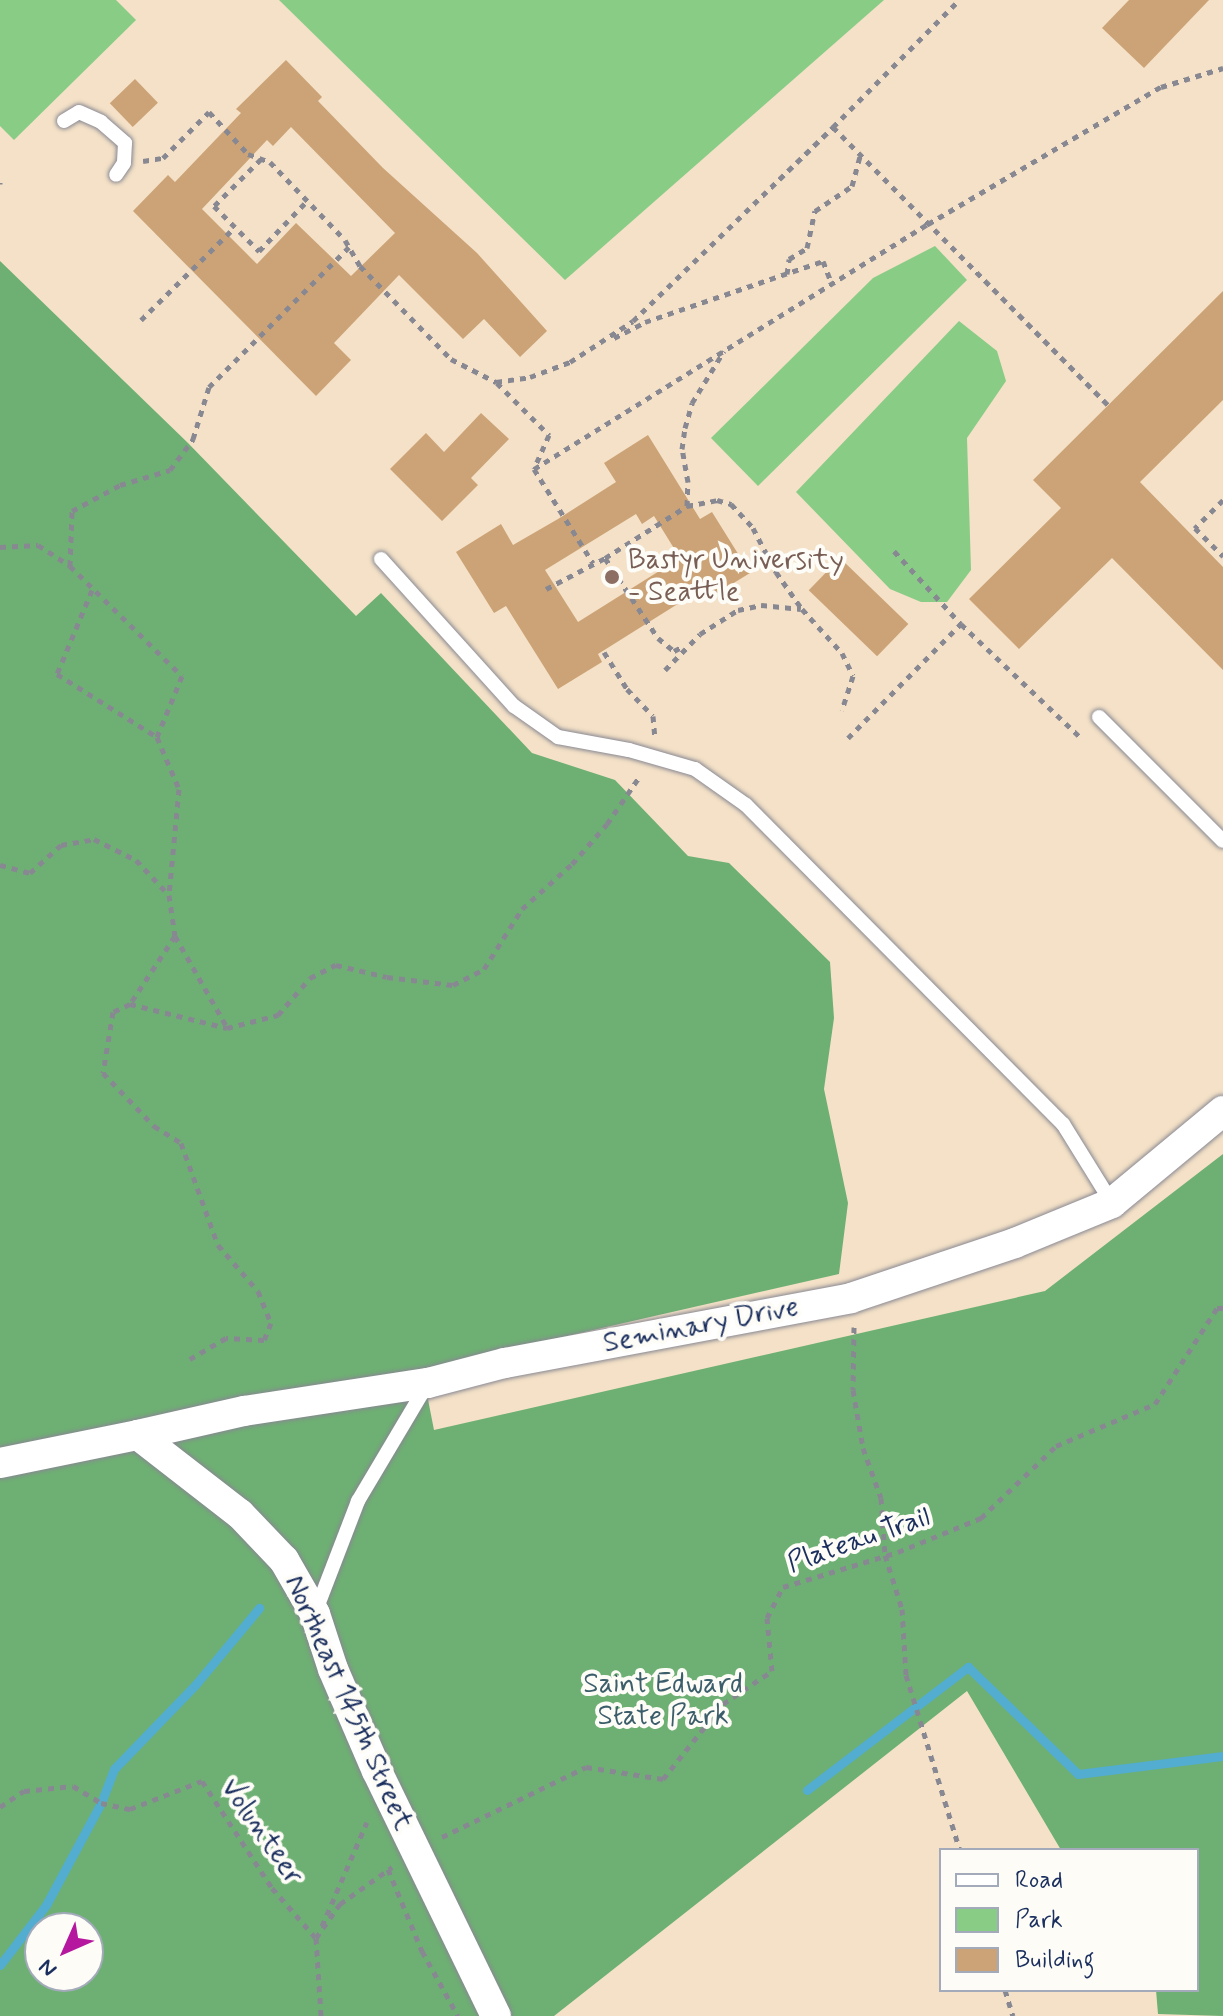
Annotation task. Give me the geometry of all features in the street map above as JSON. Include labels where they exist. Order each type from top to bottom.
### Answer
[{"type":"street","name":"Seminary Drive","points":[[138,1435],[244,1411],[428,1383],[505,1363],[851,1298],[1015,1243],[1112,1203],[1223,1111]]},
{"type":"street","points":[[0,1463],[138,1435]]},
{"type":"street","name":"Northeast 145th Street","points":[[138,1435],[240,1514],[284,1560],[315,1614],[333,1669],[414,1851],[496,2016]]},
{"type":"lane","points":[[64,121],[79,112],[101,122],[125,143],[120,169]]},
{"type":"lane","points":[[381,559],[514,706],[558,737],[651,756],[695,769],[746,805],[1063,1124],[1112,1203]]},
{"type":"lane","points":[[1099,717],[1223,841]]},
{"type":"lane","points":[[315,1614],[358,1501],[428,1383]]},
{"type":"path","points":[[600,346],[633,321],[959,0]]},
{"type":"path","points":[[534,469],[928,224],[1161,87],[1223,68]]},
{"type":"path","points":[[120,169],[163,158],[209,112],[248,154],[270,162],[349,247],[360,266],[451,359],[496,382],[549,435],[534,469]]},
{"type":"path","points":[[833,127],[1108,405]]},
{"type":"path","points":[[787,274],[789,259],[807,248],[815,211],[821,203],[852,186],[860,155]]},
{"type":"path","points":[[261,159],[214,206],[259,251],[307,201]]},
{"type":"path","points":[[141,320],[235,227]]},
{"type":"path","points":[[70,566],[72,511],[120,485],[170,470],[193,439],[209,387],[349,247]]},
{"type":"path","points":[[496,382],[530,377],[570,362],[645,322],[823,261],[832,284]]},
{"type":"path","points":[[687,506],[688,482],[682,449],[685,428],[692,403],[725,351]]},
{"type":"path","points":[[534,469],[593,563]]},
{"type":"path","points":[[546,589],[605,558],[687,506],[717,500],[742,512],[802,609],[842,653],[853,676],[842,710]]},
{"type":"path","points":[[1223,500],[1195,528],[1223,556]]},
{"type":"path","points":[[0,547],[38,545],[70,566],[182,676],[157,737]]},
{"type":"path","points":[[894,551],[961,624],[1079,736]]},
{"type":"path","points":[[605,558],[658,638],[674,651],[738,610],[761,605],[802,609]]},
{"type":"path","points":[[92,590],[57,674],[157,737],[179,789],[169,895],[175,936],[227,1028]]},
{"type":"path","points":[[848,738],[961,624]]},
{"type":"path","points":[[665,670],[687,645]]},
{"type":"path","points":[[130,1004],[227,1028],[278,1015],[310,978],[336,965],[387,977],[453,985],[484,969],[522,909],[572,864],[607,824],[629,795],[651,756],[657,732],[653,716],[627,689],[604,652]]},
{"type":"path","points":[[0,865],[30,873],[61,845],[94,839],[136,860],[169,895]]},
{"type":"path","points":[[175,936],[130,1004],[113,1012],[103,1073],[154,1126],[181,1143],[218,1245],[258,1291],[271,1323],[264,1340],[226,1338],[190,1359]]},
{"type":"path","points":[[851,1298],[853,1390],[863,1448],[881,1498],[885,1555],[902,1609],[906,1675],[959,1848]]},
{"type":"path","name":"Plateau Trail","points":[[414,1851],[586,1767],[663,1779],[723,1704],[772,1671],[767,1618],[783,1587],[885,1555],[981,1518],[1056,1446],[1155,1404],[1217,1308],[1223,1308]]},
{"type":"path","name":"Volunteer","points":[[0,1807],[24,1791],[73,1786],[101,1803],[130,1809],[202,1781],[272,1888],[316,1938]]},
{"type":"path","points":[[321,2016],[316,1938],[369,1818],[374,1831]]},
{"type":"path","points":[[316,1938],[340,1904],[414,1851]]},
{"type":"path","points":[[383,1857],[422,1951],[458,2016]]},
{"type":"path","points":[[1006,1992],[1013,2016]]},
{"type":"green space","points":[[0,0],[116,0],[136,20],[14,140],[0,126]]},
{"type":"green space","points":[[279,0],[884,0],[565,280]]},
{"type":"green space","points":[[935,246],[967,280],[758,486],[711,438],[873,278]]},
{"type":"green space","name":"Saint Edward State Park","points":[[0,261],[188,443],[356,616],[381,593],[532,753],[615,780],[688,856],[729,863],[830,962],[834,1018],[824,1089],[848,1203],[839,1274],[422,1369],[434,1430],[1045,1291],[1223,1154],[1223,2016],[1158,2014],[1156,1992],[1199,1992],[1199,1848],[1060,1848],[967,1691],[554,2016],[0,2016]]},
{"type":"green space","points":[[959,321],[997,351],[1006,381],[967,438],[971,570],[947,602],[921,602],[890,589],[796,492]]},
{"type":"building","points":[[1129,0],[1209,0],[1144,68],[1102,28]]},
{"type":"building","points":[[286,60],[322,97],[318,101],[383,168],[477,253],[547,331],[520,357],[484,319],[463,339],[399,275],[334,343],[351,360],[316,396],[133,211],[168,175],[175,182],[241,113],[236,109]],"holes":[[[291,127],[395,233],[351,276],[296,223],[257,264],[202,209],[267,140],[273,146]]]},
{"type":"building","points":[[135,79],[158,103],[133,127],[110,103]]},
{"type":"building","points":[[1223,291],[1223,400],[1140,482],[1223,567],[1223,670],[1112,558],[1019,649],[969,599],[1061,508],[1033,480]]},
{"type":"building","points":[[481,413],[509,439],[471,478],[478,485],[442,521],[390,469],[426,433],[444,452]]},
{"type":"building","points":[[648,435],[700,519],[712,512],[750,573],[706,600],[700,590],[598,654],[602,662],[558,689],[506,606],[494,613],[456,552],[501,524],[513,545],[558,519],[616,482],[604,463]],"holes":[[[636,514],[642,524],[654,516],[680,558],[578,622],[545,570]]]},
{"type":"building","points":[[840,558],[908,624],[877,656],[809,590]]},
{"type":"waterway","points":[[0,1965],[46,1905],[101,1803],[114,1769],[196,1684],[259,1608]]},
{"type":"waterway","points":[[807,1790],[968,1667],[1078,1774],[1223,1756]]},
{"type":"place","name":"Bastyr University - Seattle","points":[[612,577]]}]
